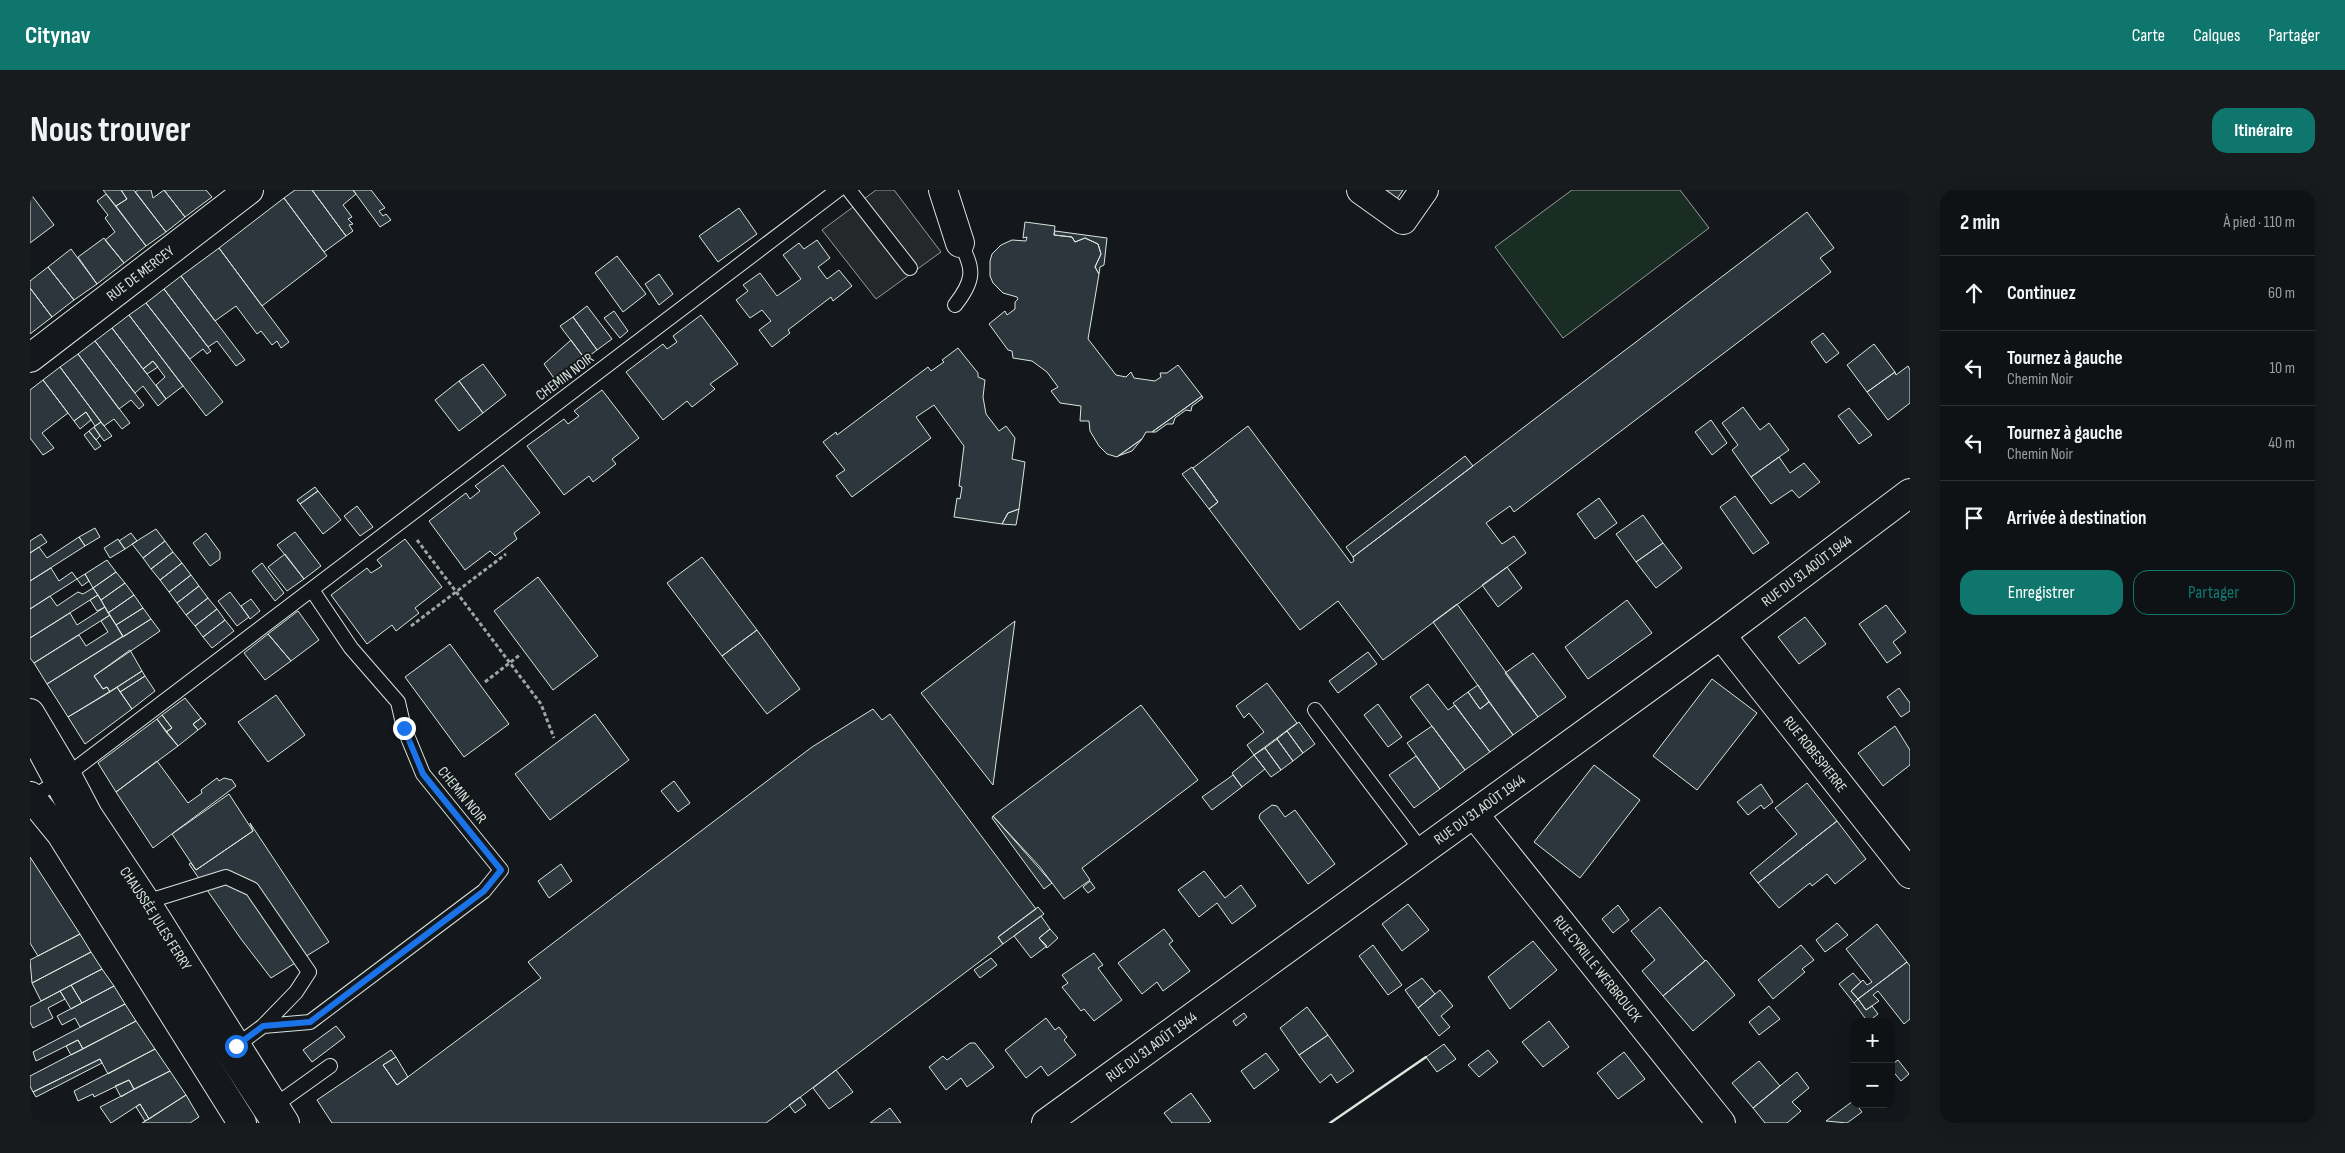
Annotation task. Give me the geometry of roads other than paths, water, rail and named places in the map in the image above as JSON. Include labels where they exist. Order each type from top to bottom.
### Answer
[{"type":"street","name":"RUE DE MERCEY","points":[[30,358],[249,190]]},
{"type":"street","points":[[943,190],[960,243]]},
{"type":"street","points":[[1361,190],[1404,220],[1424,190]]},
{"type":"street","name":"RUE DU 31 AOÛT 1944","points":[[1046,1123],[1721,635],[1910,493]]},
{"type":"street","name":"RUE ROBESPIERRE","points":[[1721,635],[1910,874]]},
{"type":"street","name":"CHAUSSÉE JULES FERRY","points":[[30,714],[45,788],[61,834],[242,1123]]},
{"type":"street","name":"CHAUSSÉE JULES FERRY","points":[[45,788],[88,816],[146,902],[236,1046],[276,1117]]},
{"type":"street","name":"RUE CYRILLE WERBROUCK","points":[[1474,814],[1721,1123]]},
{"type":"lane","name":"CHEMIN NOIR","points":[[45,788],[312,590],[838,190]]},
{"type":"lane","points":[[849,190],[910,268]]},
{"type":"lane","points":[[955,305],[965,293],[971,275],[970,260],[960,243]]},
{"type":"lane","name":"CHEMIN NOIR","points":[[263,1026],[310,1022],[484,891],[501,870],[423,774],[404,728],[398,702],[351,648],[312,590]]},
{"type":"lane","points":[[1314,710],[1422,851]]},
{"type":"lane","points":[[30,743],[45,788],[74,825],[276,1117],[330,1066]]},
{"type":"lane","points":[[146,902],[226,877],[252,889],[308,972],[296,992],[263,1026],[236,1046]]}]
